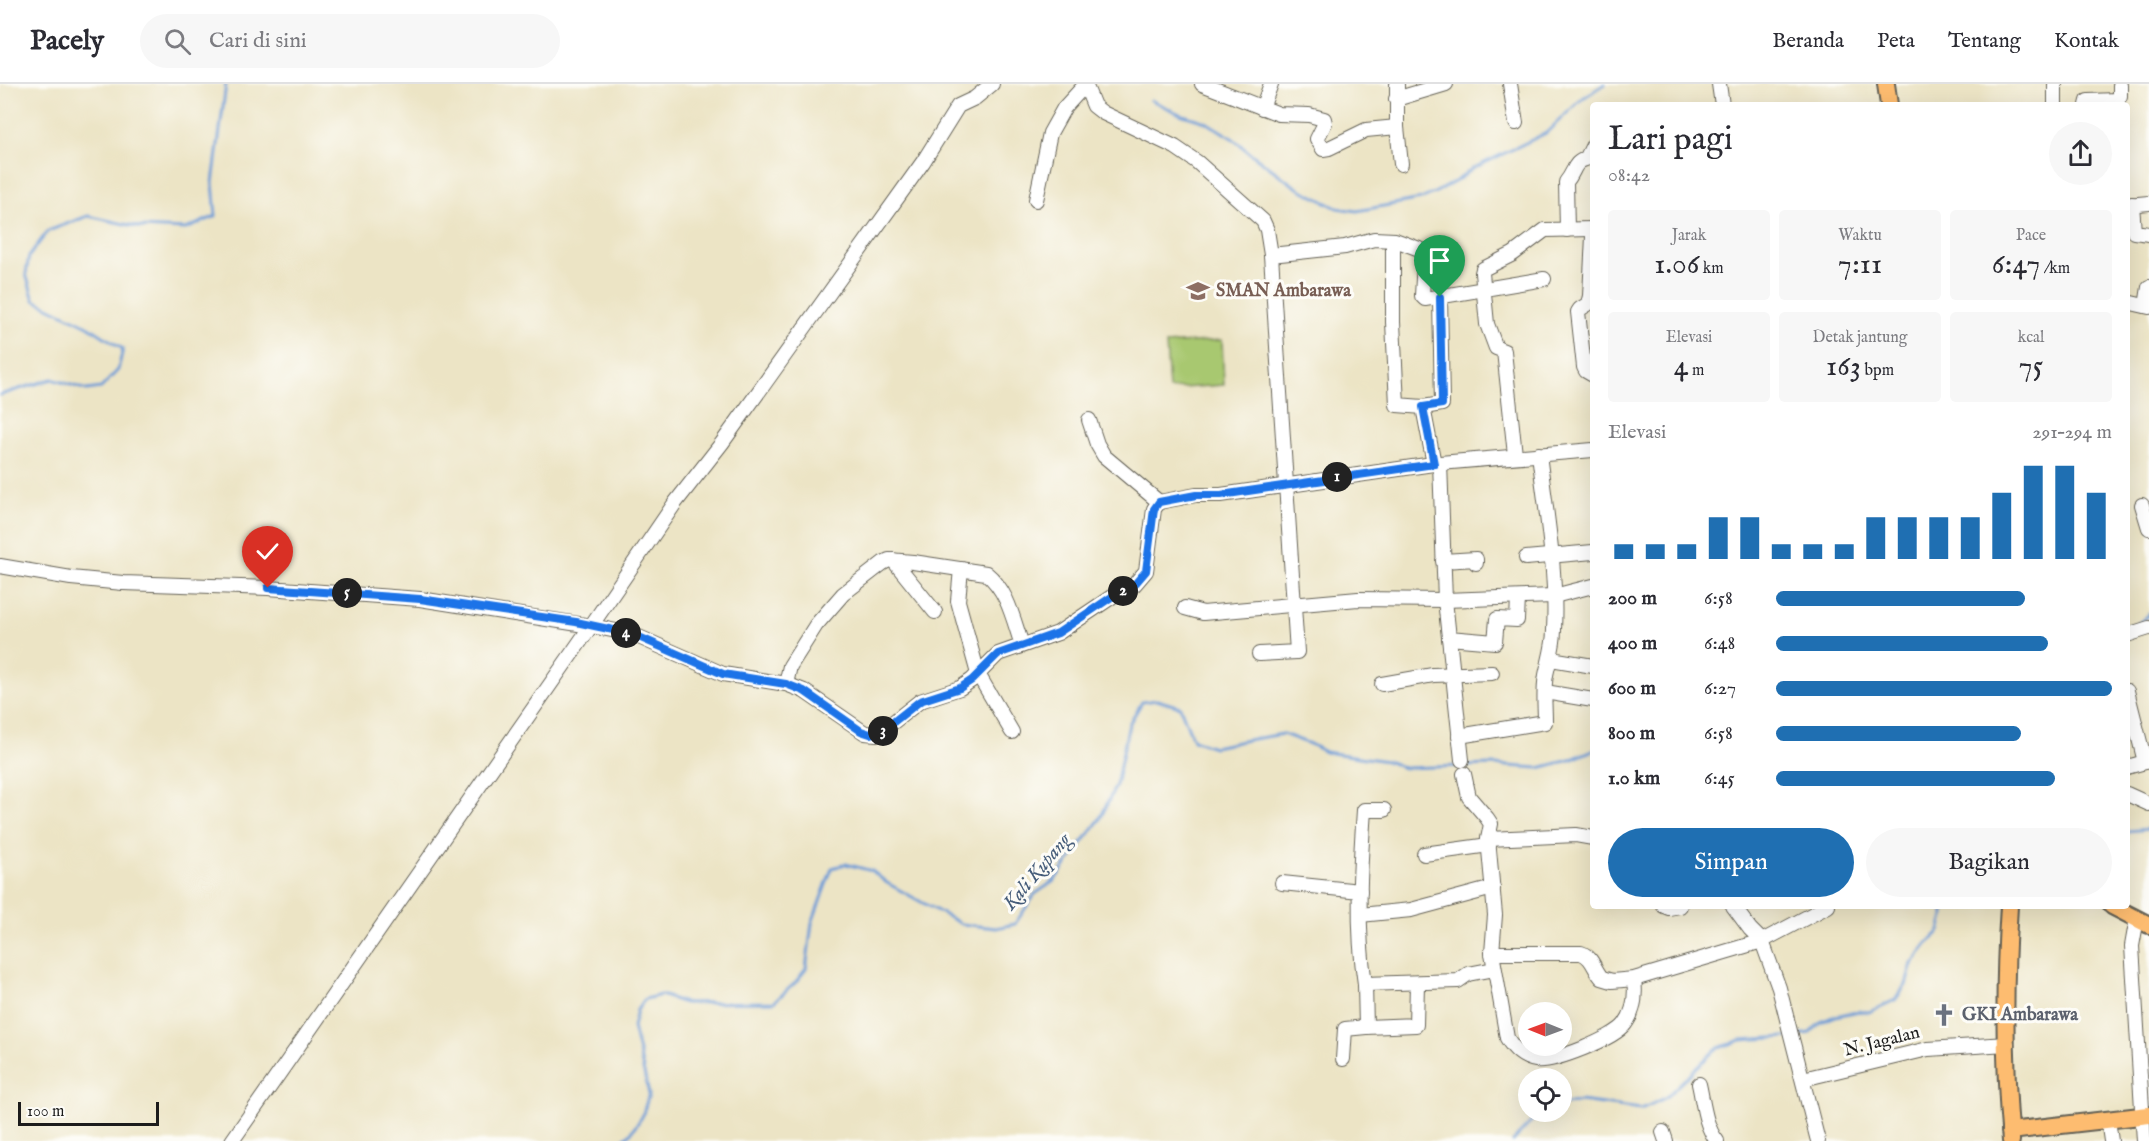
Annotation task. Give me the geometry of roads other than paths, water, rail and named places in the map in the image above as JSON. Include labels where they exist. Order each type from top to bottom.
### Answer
[{"type":"main road","points":[[1886,84],[1889,102]]},
{"type":"main road","points":[[2130,908],[2145,920]]},
{"type":"main road","points":[[2010,909],[2007,939],[2007,1044],[2011,1136],[2146,1116]]},
{"type":"main road","points":[[2119,909],[2145,920]]},
{"type":"street","points":[[232,1141],[675,503],[722,443],[923,162],[958,106],[975,98],[992,84]]},
{"type":"street","points":[[1036,200],[1050,133],[1064,108],[1085,84],[1094,106],[1103,114],[1175,147],[1197,162],[1263,221],[1267,230],[1271,255],[1297,652],[1259,654]]},
{"type":"street","points":[[1202,84],[1224,88],[1262,108],[1279,114],[1309,115],[1324,119],[1325,123],[1317,140],[1323,149],[1366,130],[1397,127]]},
{"type":"street","points":[[1262,108],[1271,84]]},
{"type":"street","points":[[1397,84],[1397,127],[1401,164]]},
{"type":"street","points":[[1396,99],[1446,84]]},
{"type":"street","points":[[1510,84],[1516,123]]},
{"type":"street","points":[[1719,84],[1722,102]]},
{"type":"street","points":[[2055,84],[2055,102]]},
{"type":"street","points":[[2088,102],[2092,99],[2118,100],[2120,84],[2127,84]]},
{"type":"street","points":[[1567,230],[1566,182],[1574,172],[1578,161],[1586,159],[1590,151]]},
{"type":"street","points":[[2130,205],[2149,203]]},
{"type":"street","points":[[2130,210],[2134,232],[2149,234]]},
{"type":"street","points":[[1515,455],[1503,351],[1496,348],[1487,324],[1482,273],[1486,266],[1513,254],[1540,232],[1590,229]]},
{"type":"street","points":[[1271,255],[1340,248],[1374,239],[1393,240],[1422,250],[1423,298],[1544,279]]},
{"type":"street","points":[[1393,240],[1393,322],[1397,405],[1423,407],[1442,404],[1440,297]]},
{"type":"street","points":[[2130,303],[2148,307],[2149,287]]},
{"type":"street","points":[[1590,296],[1588,304],[1578,312],[1584,366],[1590,373]]},
{"type":"street","points":[[1423,407],[1437,463],[1445,600],[1463,767],[1469,797],[1491,824],[1489,842],[1495,915],[1492,953],[1507,1038],[1513,1048],[1525,1057],[1538,1061],[1557,1057],[1614,1035],[1625,1025],[1634,1009],[1636,992],[1634,980]]},
{"type":"street","points":[[1089,420],[1097,444],[1104,456],[1159,502]]},
{"type":"street","points":[[0,566],[71,579],[268,588],[420,599],[591,626],[632,634],[723,674],[786,684],[804,691],[861,731],[876,734],[920,701],[960,688],[998,654],[1058,633],[1113,596],[1134,585],[1146,571],[1154,509],[1159,502],[1437,463],[1590,450]]},
{"type":"street","points":[[1459,736],[1545,722],[1546,675],[1551,659],[1554,630],[1554,596],[1539,454]]},
{"type":"street","points":[[2130,505],[2145,503],[2149,528]]},
{"type":"street","points":[[1526,558],[1590,552]]},
{"type":"street","points":[[1443,561],[1476,559],[1476,563]]},
{"type":"street","points":[[786,684],[790,666],[816,625],[843,594],[889,560],[986,573],[996,581],[1005,595],[1022,645]]},
{"type":"street","points":[[893,560],[935,612]]},
{"type":"street","points":[[962,569],[958,601],[978,674],[1012,732]]},
{"type":"street","points":[[1185,608],[1203,613],[1358,599],[1518,598],[1554,596],[1590,587]]},
{"type":"street","points":[[1449,638],[1495,642],[1497,620],[1517,620],[1518,598]]},
{"type":"street","points":[[2130,634],[2149,628]]},
{"type":"street","points":[[1551,659],[1590,666]]},
{"type":"street","points":[[1383,684],[1454,673],[1492,673]]},
{"type":"street","points":[[1545,692],[1590,700]]},
{"type":"street","points":[[2130,702],[2147,762],[2130,766]]},
{"type":"street","points":[[2130,795],[2149,804]]},
{"type":"street","points":[[1366,1027],[1360,915],[1364,810],[1384,810]]},
{"type":"street","points":[[1424,854],[1489,842],[1576,835],[1590,837]]},
{"type":"street","points":[[1282,883],[1360,891]]},
{"type":"street","points":[[1360,915],[1411,910],[1493,888]]},
{"type":"street","points":[[1735,909],[1762,941],[1779,988],[1818,1141]]},
{"type":"street","points":[[1492,953],[1581,953],[1591,960],[1602,978],[1612,981],[1634,980],[1762,941],[1805,912]]},
{"type":"street","points":[[2144,1141],[2146,1116],[2132,946],[2145,920]]},
{"type":"street","points":[[1365,984],[1458,981],[1468,974],[1494,969]]},
{"type":"street","points":[[1343,1059],[1345,1029],[1416,1025],[1417,983]]},
{"type":"street","name":"N. Jagalan","points":[[1803,1079],[1928,1049],[2007,1044]]},
{"type":"street","points":[[1699,1084],[1705,1112],[1717,1141]]},
{"type":"street","points":[[2108,1120],[2110,1141]]},
{"type":"waterway","points":[[0,395],[52,379],[87,390],[101,388],[118,370],[123,349],[88,326],[34,300],[26,274],[29,256],[48,231],[88,216],[138,227],[186,229],[216,216],[213,183],[226,84]]},
{"type":"waterway","points":[[1151,100],[1180,114],[1206,122],[1232,138],[1296,187],[1337,208],[1357,211],[1421,199],[1436,192],[1472,169],[1546,133],[1583,98],[1605,84]]},
{"type":"waterway","name":"Kali Kupang","points":[[2130,626],[2137,625],[2149,614]]},
{"type":"waterway","name":"Kali Kupang","points":[[621,1141],[630,1134],[642,1117],[649,1094],[633,1027],[637,1010],[645,999],[661,995],[685,1003],[774,1002],[795,983],[806,969],[812,923],[832,868],[846,864],[872,871],[887,883],[961,924],[996,928],[1015,924],[1035,894],[1054,881],[1100,819],[1116,785],[1129,724],[1142,702],[1157,700],[1180,707],[1193,740],[1214,747],[1283,734],[1325,752],[1387,761],[1404,768],[1493,765],[1539,768],[1570,760],[1590,751]]},
{"type":"waterway","points":[[2130,831],[2149,829]]},
{"type":"waterway","points":[[1797,1035],[1810,1033],[1821,1022],[1835,1016],[1859,1011],[1869,1012],[1895,1000],[1906,985],[1912,964],[1940,931],[1944,909]]},
{"type":"waterway","points":[[1572,1103],[1580,1101],[1641,1109],[1665,1098],[1716,1049],[1741,1040],[1787,1037]]},
{"type":"waterway","points":[[1513,1141],[1531,1122]]},
{"type":"place","name":"SMAN Ambarawa","points":[[1198,291]]},
{"type":"place","name":"GKI Ambarawa","points":[[1944,1015]]}]
